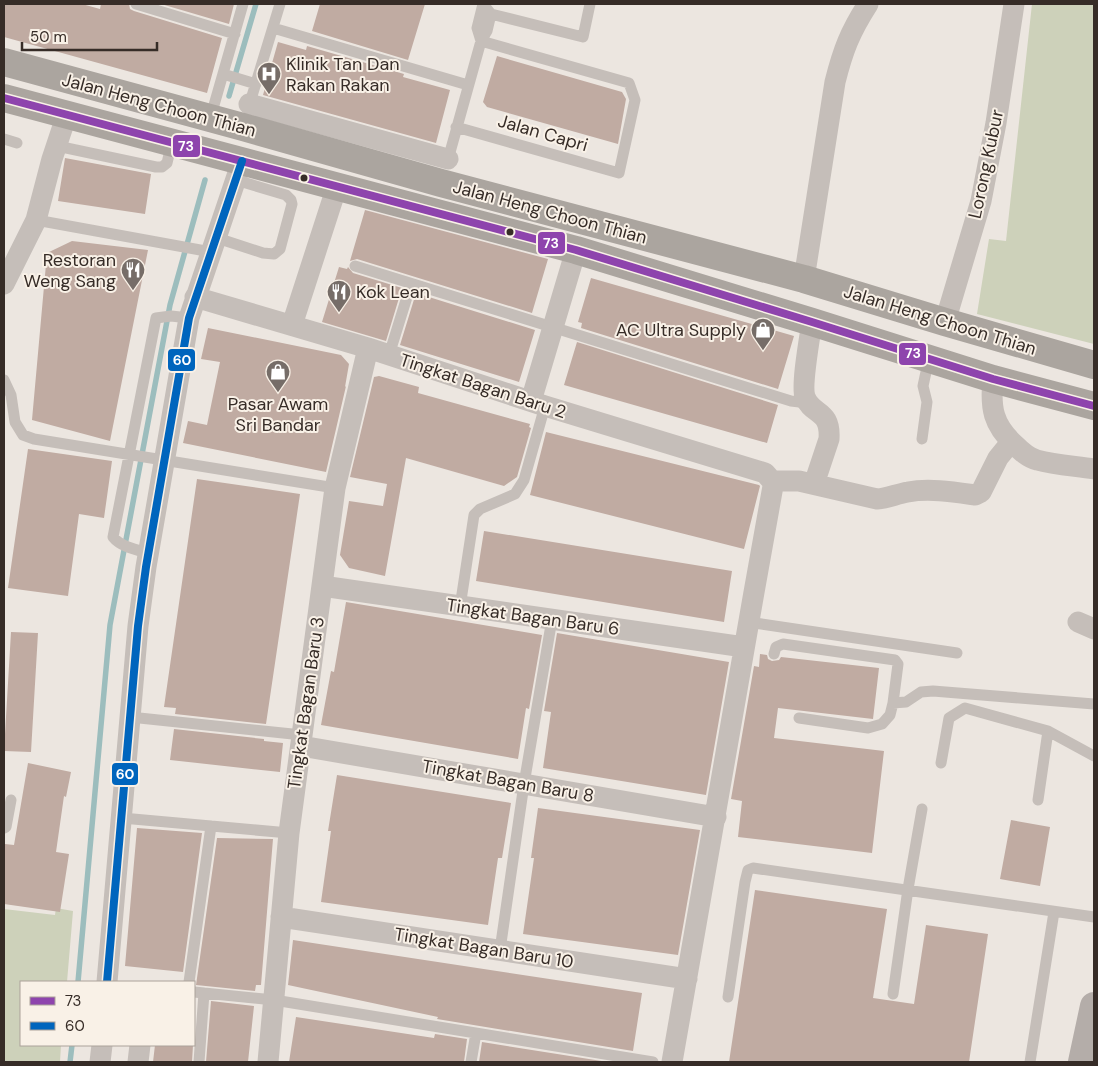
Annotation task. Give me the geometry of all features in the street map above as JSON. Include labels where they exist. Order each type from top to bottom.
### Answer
[{"type":"highway","name":"Jalan Heng Choon Thian","points":[[4,62],[210,119],[246,116],[444,171],[1092,365]]},
{"type":"highway","name":"Jalan Heng Choon Thian","points":[[4,98],[172,142],[239,171],[337,186],[576,250],[993,379],[1094,406]]},
{"type":"highway","points":[[1038,392],[1094,423]]},
{"type":"main road","points":[[1087,1051],[1094,1006]]},
{"type":"street","points":[[804,279],[835,82],[843,50],[854,25],[868,4]]},
{"type":"street","name":"Lorong Kubur","points":[[944,322],[981,201],[996,123],[1014,4]]},
{"type":"street","points":[[6,275],[36,220],[67,114]]},
{"type":"street","points":[[109,981],[138,626],[141,551],[158,459],[174,317],[195,297],[208,246],[239,171]]},
{"type":"street","points":[[292,324],[337,186]]},
{"type":"street","points":[[538,404],[553,328],[576,250]]},
{"type":"street","name":"Tingkat Bagan Baru 2","points":[[195,297],[292,324],[538,404],[766,473],[771,479]]},
{"type":"street","points":[[812,322],[804,391],[808,403],[828,423],[830,432],[814,484]]},
{"type":"street","name":"Tingkat Bagan Baru 3","points":[[268,1062],[288,833],[335,488],[368,348]]},
{"type":"street","points":[[993,379],[991,397],[996,421],[1011,442],[1022,453],[1035,460],[1094,469]]},
{"type":"street","points":[[672,1062],[773,486],[771,479],[799,481],[877,499],[889,498],[906,492],[920,491],[975,495],[981,492],[998,458],[1011,442]]},
{"type":"street","name":"Tingkat Bagan Baru 6","points":[[322,586],[744,647]]},
{"type":"street","name":"Tingkat Bagan Baru 8","points":[[302,740],[524,784],[716,817]]},
{"type":"street","name":"Tingkat Bagan Baru 10","points":[[281,917],[687,979]]},
{"type":"street","points":[[100,1062],[102,1046]]},
{"type":"street","points":[[138,1062],[140,1046]]},
{"type":"lane","points":[[136,4],[235,34]]},
{"type":"lane","points":[[210,119],[225,74],[243,4]]},
{"type":"lane","points":[[246,116],[280,4]]},
{"type":"lane","points":[[483,4],[492,14],[583,37],[590,4]]},
{"type":"lane","points":[[481,41],[477,28],[483,4]]},
{"type":"lane","points":[[444,171],[481,41],[487,31],[492,14]]},
{"type":"lane","points":[[273,28],[468,85]]},
{"type":"lane","name":"Jalan Capri","points":[[456,127],[619,173],[635,100],[629,83],[481,41]]},
{"type":"lane","points":[[225,74],[256,84]]},
{"type":"lane","points":[[4,139],[18,143]]},
{"type":"lane","points":[[57,146],[162,167],[167,164],[172,142]]},
{"type":"lane","points":[[36,220],[178,246],[208,246],[274,254],[280,249],[292,204],[291,200],[286,195],[239,171]]},
{"type":"lane","points":[[355,266],[791,401],[808,403]]},
{"type":"lane","points":[[389,355],[411,284]]},
{"type":"lane","points":[[141,551],[117,542],[113,537],[132,455],[156,318],[174,317]]},
{"type":"lane","points":[[922,439],[927,402],[923,386],[929,358]]},
{"type":"lane","points":[[4,380],[11,395],[15,422],[22,435],[34,439],[335,488]]},
{"type":"lane","points":[[460,607],[474,515],[480,509],[515,494],[524,480],[538,404]]},
{"type":"lane","points":[[500,950],[524,784],[552,619]]},
{"type":"lane","points":[[748,622],[957,653]]},
{"type":"lane","points":[[774,654],[776,647],[783,644],[895,660],[898,664],[890,715],[882,724],[868,728],[799,718]]},
{"type":"lane","points":[[893,703],[906,702],[921,692],[933,691],[1094,704]]},
{"type":"lane","points":[[941,763],[949,718],[965,708],[1048,731],[1094,756]]},
{"type":"lane","points":[[130,717],[302,740]]},
{"type":"lane","points":[[1038,800],[1048,731]]},
{"type":"lane","points":[[4,828],[6,827],[11,800]]},
{"type":"lane","points":[[893,994],[922,809]]},
{"type":"lane","points":[[122,818],[288,833]]},
{"type":"lane","points":[[189,981],[210,826]]},
{"type":"lane","points":[[728,997],[748,870],[753,868],[908,889],[1094,918]]},
{"type":"lane","points":[[1030,1062],[1054,912]]},
{"type":"lane","points":[[199,1062],[199,993],[274,1000],[653,1062]]},
{"type":"lane","points":[[471,1062],[476,1033]]},
{"type":"green space","points":[[1032,4],[1094,4],[1094,344],[977,314],[989,239],[1006,241]]},
{"type":"green space","points":[[56,908],[73,911],[67,981],[20,981],[20,1046],[61,1046],[60,1062],[4,1062],[4,909],[55,915]]},
{"type":"building","points":[[4,4],[82,4],[100,9],[101,4],[129,4],[130,9],[134,11],[222,38],[207,93],[4,37]]},
{"type":"building","points":[[161,4],[234,4],[229,24]]},
{"type":"building","points":[[320,4],[425,4],[408,60],[312,31]]},
{"type":"building","points":[[278,42],[306,50],[307,46],[404,74],[403,77],[450,90],[436,143],[263,95]]},
{"type":"building","points":[[497,56],[622,92],[626,99],[618,144],[487,107],[483,102]]},
{"type":"building","points":[[65,158],[151,174],[145,214],[58,201]]},
{"type":"building","points":[[365,210],[548,259],[532,313],[357,259],[350,261]]},
{"type":"building","points":[[72,241],[148,250],[110,441],[32,420],[47,253]]},
{"type":"building","points":[[339,267],[347,269],[348,267],[353,273],[402,288],[386,341],[322,322]]},
{"type":"building","points":[[591,278],[794,336],[778,389],[581,328],[582,323],[578,322]]},
{"type":"building","points":[[416,293],[535,330],[519,382],[400,345]]},
{"type":"building","name":"Pasar Awam Sri Bandar","points":[[208,328],[341,355],[349,364],[346,386],[326,472],[183,443],[188,421],[207,425],[220,362],[201,359]]},
{"type":"building","points":[[577,342],[778,405],[767,443],[564,385]]},
{"type":"building","points":[[379,376],[419,387],[418,393],[530,424],[529,427],[531,428],[517,477],[504,486],[406,458],[385,576],[349,568],[340,555],[349,501],[383,506],[387,484],[350,477],[374,377]]},
{"type":"building","points":[[546,432],[759,485],[744,549],[530,495]]},
{"type":"building","points":[[28,449],[112,461],[104,518],[79,514],[68,596],[8,588]]},
{"type":"building","points":[[197,479],[300,494],[266,724],[175,714],[176,708],[164,707]]},
{"type":"building","points":[[484,531],[732,571],[724,622],[476,581]]},
{"type":"building","points":[[346,602],[542,635],[529,709],[526,708],[518,759],[321,725],[331,671],[334,672]]},
{"type":"building","points":[[11,632],[38,633],[31,752],[4,751]]},
{"type":"building","points":[[557,633],[729,662],[706,795],[543,768],[551,712],[544,711]]},
{"type":"building","points":[[760,654],[767,655],[768,659],[772,661],[779,660],[781,657],[879,668],[873,719],[778,708],[774,738],[884,751],[872,853],[738,837],[742,801],[731,799],[754,666],[759,667]]},
{"type":"building","points":[[174,729],[264,739],[264,741],[283,743],[280,772],[170,760]]},
{"type":"building","points":[[28,763],[71,772],[66,797],[64,796],[56,852],[69,854],[60,912],[4,904],[5,844],[14,845]]},
{"type":"building","points":[[337,775],[511,803],[502,858],[498,858],[488,925],[321,902],[331,831],[328,831]]},
{"type":"building","points":[[538,808],[700,830],[678,955],[523,934],[534,858],[531,858]]},
{"type":"building","points":[[1011,820],[1050,827],[1040,886],[1000,879]]},
{"type":"building","points":[[137,828],[202,833],[183,972],[125,966]]},
{"type":"building","points":[[217,838],[273,839],[261,985],[256,985],[255,991],[196,985]]},
{"type":"building","points":[[755,890],[887,909],[873,998],[914,1004],[926,925],[988,934],[969,1062],[729,1062]]},
{"type":"building","points":[[293,940],[642,993],[633,1051],[437,1019],[438,1017],[288,985]]},
{"type":"building","points":[[211,1001],[254,1006],[248,1062],[206,1062]]},
{"type":"building","points":[[296,1017],[434,1038],[435,1034],[467,1039],[464,1062],[289,1062]]},
{"type":"building","points":[[482,1042],[608,1062],[479,1062]]},
{"type":"building","points":[[155,1046],[193,1046],[192,1062],[153,1062]]},
{"type":"waterway","points":[[229,96],[256,4]]},
{"type":"waterway","points":[[78,981],[110,625],[170,305],[205,180]]},
{"type":"waterway","points":[[70,1062],[72,1046]]},
{"type":"transit line","name":"73","points":[[4,98],[576,250],[993,379],[1094,406]]},
{"type":"transit line","name":"60","points":[[107,981],[138,626],[146,567],[189,318],[242,161]]},
{"type":"place","name":"Klinik Tan Dan Rakan Rakan","points":[[269,95]]},
{"type":"place","name":"Restoran Weng Sang","points":[[133,291]]},
{"type":"place","name":"Kok Lean","points":[[339,313]]},
{"type":"place","name":"AC Ultra Supply","points":[[763,351]]},
{"type":"place","name":"Pasar Awam Sri Bandar","points":[[278,393]]}]
